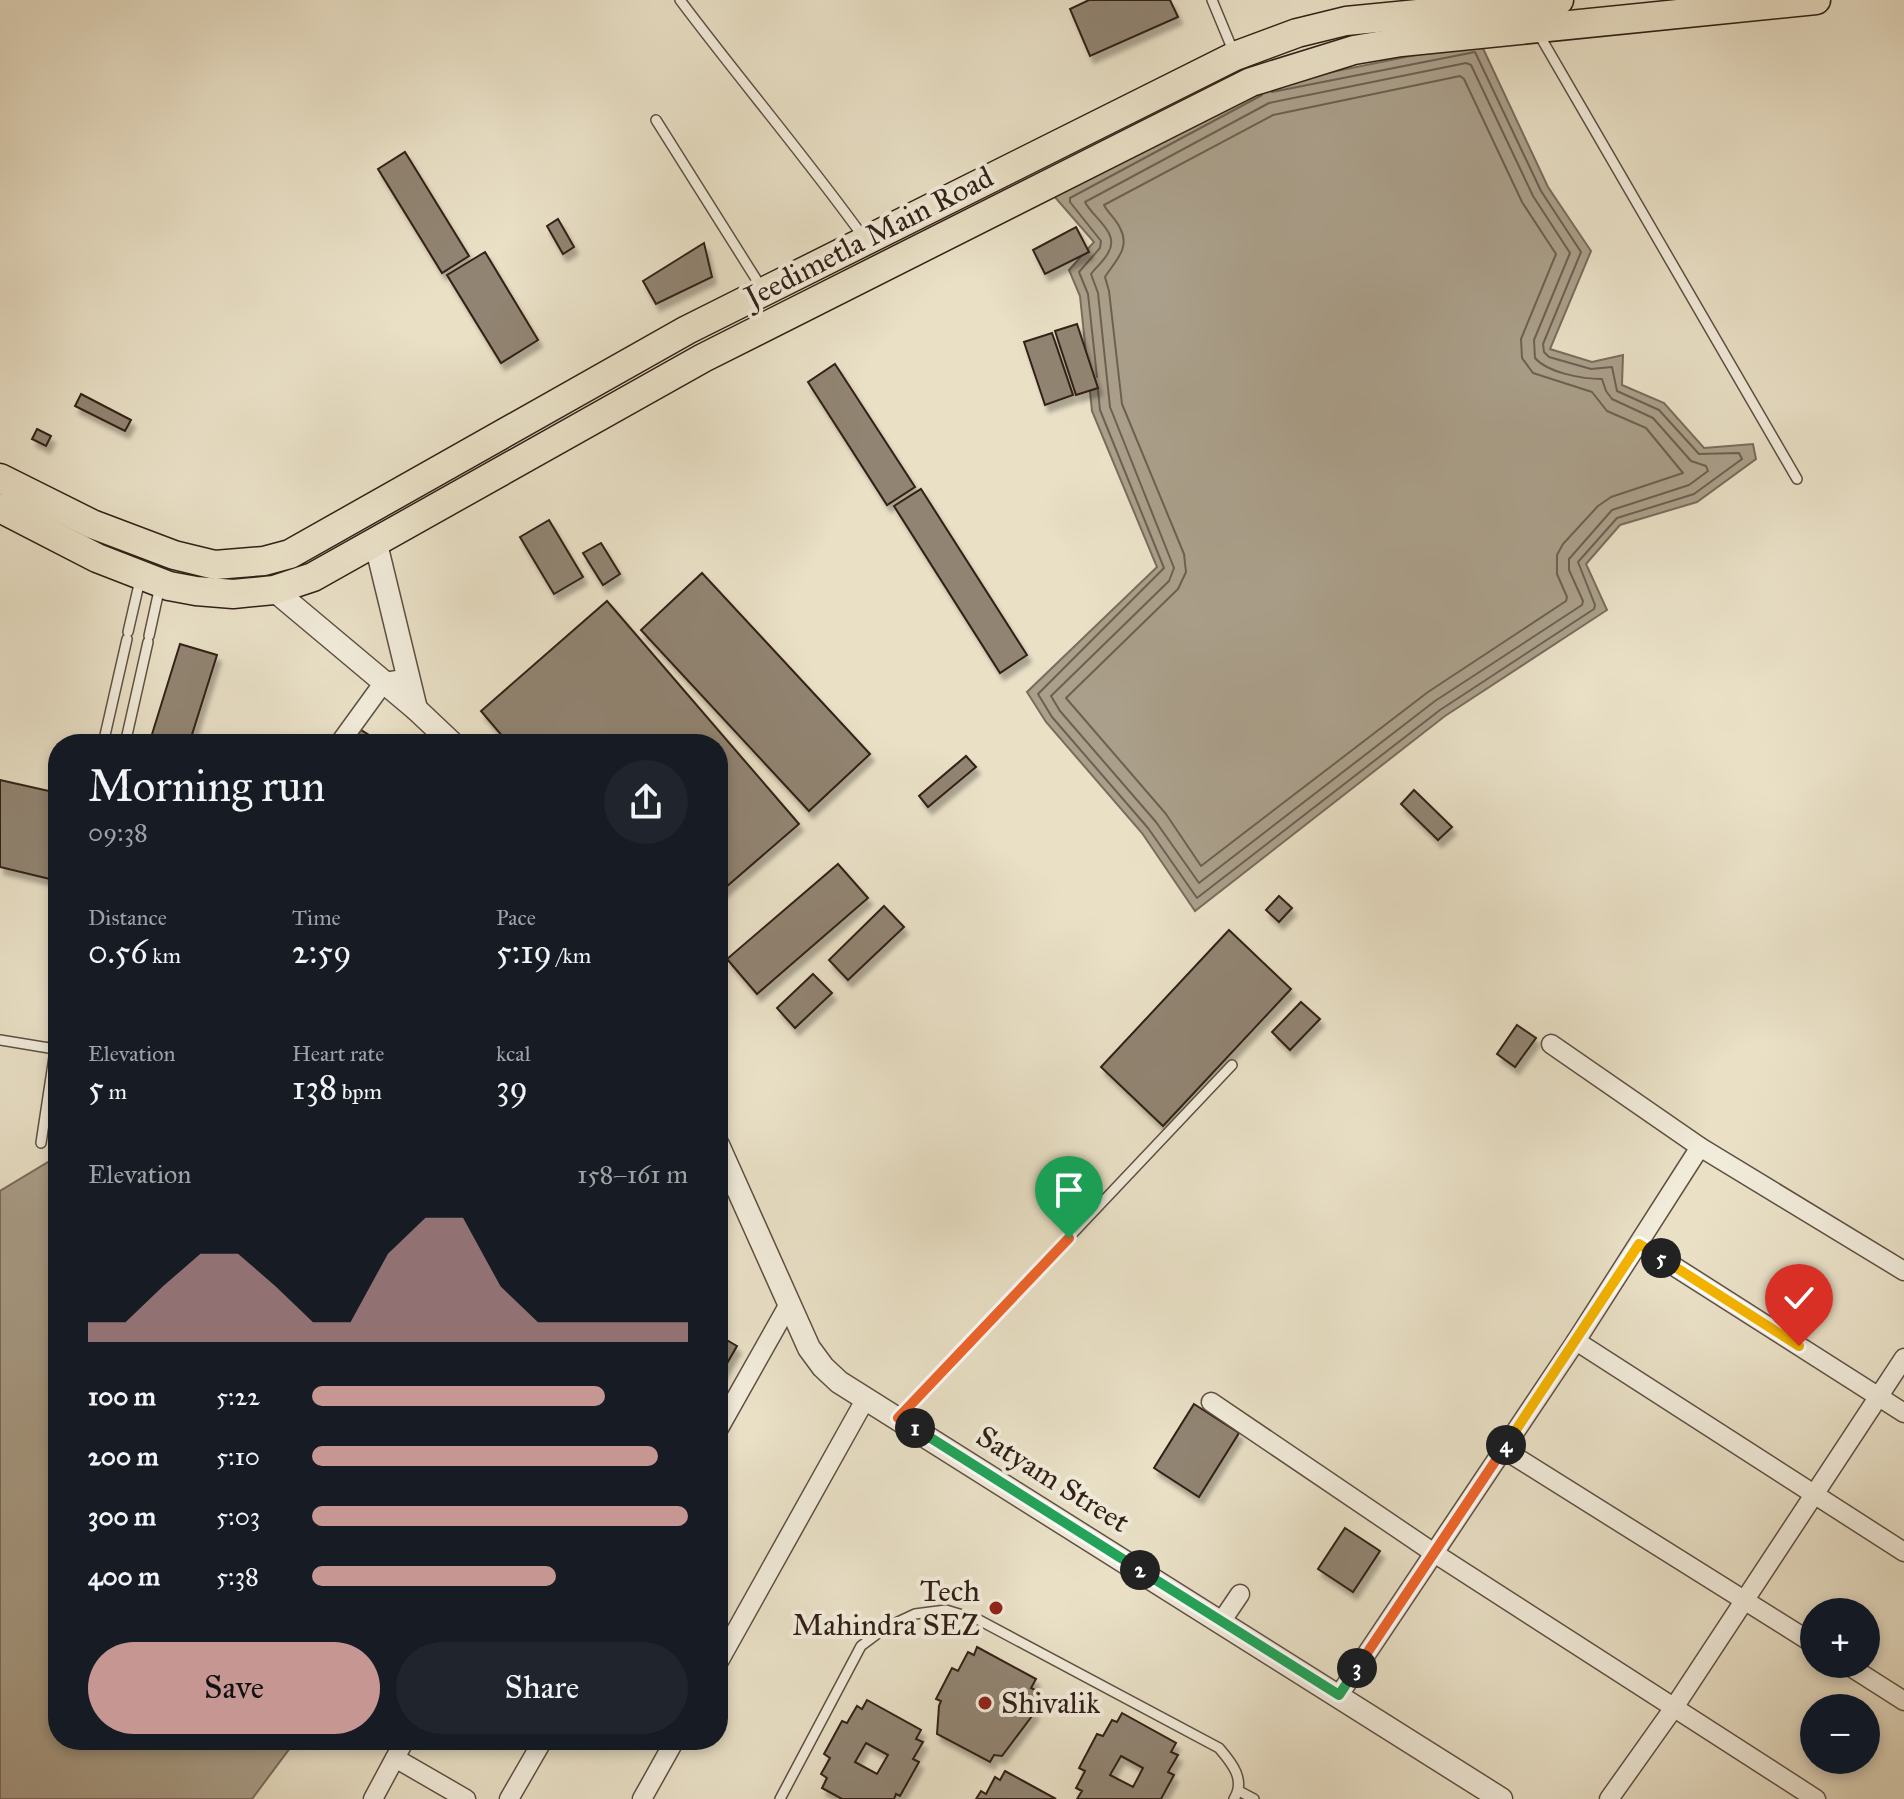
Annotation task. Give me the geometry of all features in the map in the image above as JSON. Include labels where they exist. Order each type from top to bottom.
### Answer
[{"type":"main road","name":"Jeedimetla Main Road","points":[[0,478],[92,524],[174,555],[215,565],[264,561],[290,554],[602,376],[1235,56],[1297,33],[1346,21],[1559,0]]},
{"type":"main road","name":"Jeedimetla Main Road","points":[[0,508],[97,558],[151,579],[196,591],[233,594],[274,590],[313,577],[376,544],[703,358],[1251,82],[1354,50],[1401,42],[1730,5],[1816,0]]},
{"type":"street","points":[[376,544],[416,709]]},
{"type":"street","points":[[274,590],[442,734]]},
{"type":"street","points":[[346,734],[384,682],[409,679]]},
{"type":"street","points":[[1551,1044],[1700,1147],[1904,1271]]},
{"type":"street","points":[[1339,1695],[1576,1341],[1700,1147]]},
{"type":"street","name":"Satyam Street","points":[[728,1167],[809,1348],[823,1367],[865,1400],[1501,1799]]},
{"type":"street","points":[[1639,1244],[1904,1413]]},
{"type":"street","points":[[728,1412],[789,1304]]},
{"type":"street","points":[[1576,1341],[1904,1552]]},
{"type":"street","points":[[1609,1799],[1673,1709],[1904,1358]]},
{"type":"street","points":[[728,1645],[865,1400]]},
{"type":"street","points":[[1211,1402],[1434,1553],[1816,1799]]},
{"type":"street","points":[[1503,1449],[1800,1635]]},
{"type":"street","points":[[1221,1622],[1240,1594]]},
{"type":"street","points":[[1868,1678],[1904,1701]]},
{"type":"street","points":[[373,1799],[399,1750]]},
{"type":"street","points":[[509,1799],[537,1750]]},
{"type":"street","points":[[642,1799],[669,1750]]},
{"type":"street","points":[[395,1758],[466,1799]]},
{"type":"lane","points":[[680,0],[866,240]]},
{"type":"lane","points":[[1212,0],[1235,56]]},
{"type":"lane","points":[[1535,28],[1797,479]]},
{"type":"lane","points":[[656,120],[764,292]]},
{"type":"lane","points":[[105,734],[127,635],[151,579]]},
{"type":"lane","points":[[127,734],[149,639],[151,579]]},
{"type":"lane","points":[[0,1040],[48,1048]]},
{"type":"lane","points":[[898,1418],[1232,1065]]},
{"type":"lane","points":[[41,1143],[48,1099]]},
{"type":"lane","points":[[780,1799],[861,1646],[885,1628],[915,1614],[946,1610],[979,1620],[1209,1741],[1230,1760],[1237,1773],[1236,1795],[1254,1799]]},
{"type":"water","points":[[1480,42],[1548,187],[1591,251],[1550,349],[1592,362],[1623,355],[1622,385],[1664,403],[1704,448],[1753,444],[1756,459],[1697,502],[1620,525],[1586,564],[1607,610],[1445,716],[1195,911],[1142,833],[1046,722],[1027,692],[1157,567],[1092,411],[1080,296],[1069,270],[1094,242],[1054,196],[1263,86]]},
{"type":"water","points":[[48,1162],[48,1750],[289,1750],[252,1799],[0,1799],[0,1191]]},
{"type":"building","points":[[1089,0],[1170,0],[1178,17],[1090,56],[1070,9]]},
{"type":"building","points":[[405,152],[469,256],[442,273],[378,169]]},
{"type":"building","points":[[558,219],[574,247],[563,254],[547,226]]},
{"type":"building","points":[[1076,227],[1089,252],[1045,274],[1033,250]]},
{"type":"building","points":[[704,243],[712,277],[656,304],[643,281]]},
{"type":"building","points":[[485,252],[538,340],[501,363],[447,275]]},
{"type":"building","points":[[1077,324],[1098,388],[1076,395],[1055,331]]},
{"type":"building","points":[[1052,333],[1073,395],[1045,405],[1024,342]]},
{"type":"building","points":[[835,364],[915,487],[887,505],[808,382]]},
{"type":"building","points":[[81,394],[131,420],[125,431],[75,406]]},
{"type":"building","points":[[37,429],[51,436],[46,446],[32,439]]},
{"type":"building","points":[[921,489],[1027,655],[1000,673],[894,506]]},
{"type":"building","points":[[549,520],[583,577],[554,594],[520,537]]},
{"type":"building","points":[[601,543],[620,574],[603,585],[583,553]]},
{"type":"building","points":[[702,573],[870,754],[809,811],[641,630]]},
{"type":"building","points":[[607,601],[722,734],[501,734],[481,711]]},
{"type":"building","points":[[180,644],[217,655],[192,734],[152,734]]},
{"type":"building","points":[[728,742],[799,824],[728,885]]},
{"type":"building","points":[[966,756],[976,767],[928,807],[919,796]]},
{"type":"building","points":[[0,780],[48,791],[48,879],[0,867]]},
{"type":"building","points":[[1414,790],[1452,827],[1438,840],[1401,804]]},
{"type":"building","points":[[838,864],[868,898],[757,994],[728,958]]},
{"type":"building","points":[[1279,896],[1292,908],[1279,922],[1266,910]]},
{"type":"building","points":[[884,906],[904,927],[848,980],[829,960]]},
{"type":"building","points":[[1229,930],[1291,989],[1163,1126],[1101,1067]]},
{"type":"building","points":[[813,974],[832,993],[795,1028],[777,1008]]},
{"type":"building","points":[[1301,1002],[1320,1019],[1290,1050],[1272,1032]]},
{"type":"building","points":[[1517,1025],[1536,1038],[1515,1067],[1497,1054]]},
{"type":"building","points":[[728,1341],[737,1346],[728,1362]]},
{"type":"building","points":[[1194,1404],[1239,1433],[1199,1497],[1154,1468]]},
{"type":"building","points":[[1345,1528],[1380,1551],[1353,1592],[1318,1569]]},
{"type":"building","name":"Shivalik","points":[[977,1647],[1036,1679],[1031,1688],[1037,1691],[1028,1707],[1035,1712],[1002,1756],[994,1755],[990,1762],[937,1734],[941,1701],[936,1699],[952,1668],[958,1671],[968,1652],[974,1655]]},
{"type":"building","points":[[867,1700],[921,1730],[916,1739],[923,1742],[913,1759],[919,1762],[900,1796],[896,1794],[894,1799],[842,1799],[822,1788],[827,1778],[821,1774],[830,1758],[824,1754],[842,1721],[847,1723],[857,1706],[862,1709]],"holes":[[[866,1743],[888,1755],[877,1774],[855,1762]]]},
{"type":"building","points":[[1122,1713],[1176,1743],[1171,1752],[1178,1755],[1168,1772],[1174,1775],[1161,1799],[1077,1799],[1082,1791],[1076,1788],[1085,1771],[1079,1768],[1097,1734],[1103,1736],[1112,1720],[1117,1722]],"holes":[[[1121,1756],[1143,1768],[1133,1787],[1110,1775]]]},
{"type":"building","points":[[1005,1771],[1056,1799],[976,1799],[981,1791],[986,1794],[995,1777],[1000,1780]]},
{"type":"place","name":"Tech Mahindra SEZ","points":[[996,1608]]},
{"type":"place","name":"Shivalik","points":[[985,1703]]},
{"type":"route","points":[[1069,1238],[898,1418],[1339,1695],[1639,1244],[1799,1346]]}]
